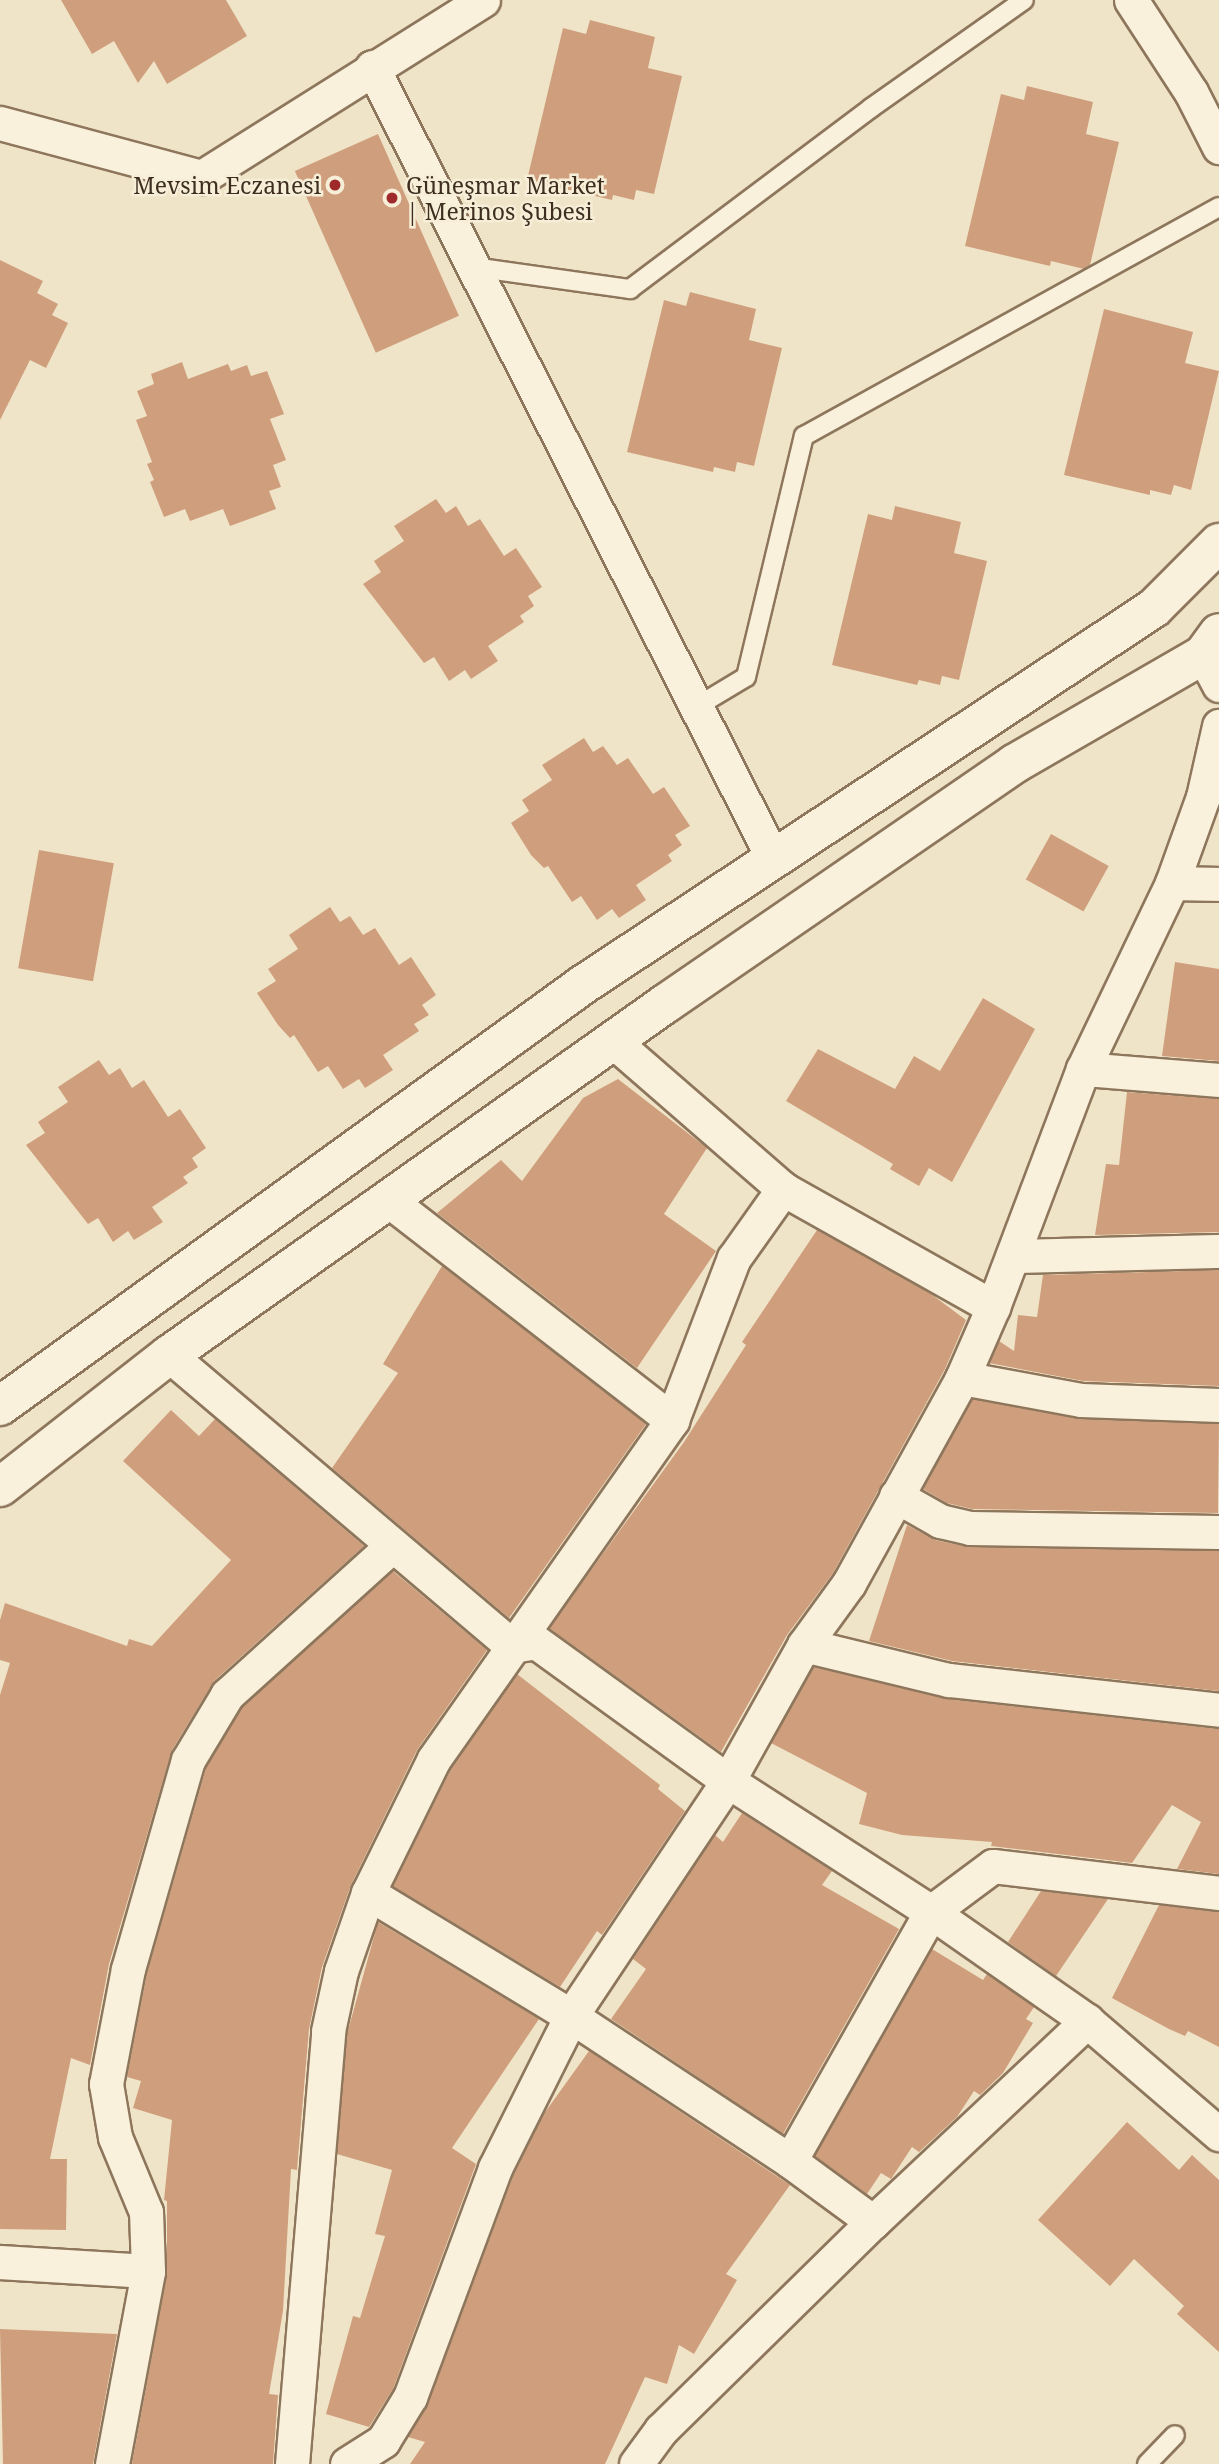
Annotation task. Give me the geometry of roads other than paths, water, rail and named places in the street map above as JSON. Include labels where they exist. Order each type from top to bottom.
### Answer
[{"type":"street","points":[[0,123],[202,177],[372,67],[483,0]]},
{"type":"street","points":[[1139,3],[1191,92],[1219,147]]},
{"type":"street","points":[[372,67],[773,858]]},
{"type":"street","points":[[0,1406],[584,984],[1154,608],[1219,544]]},
{"type":"street","points":[[0,1488],[169,1355],[387,1199],[1014,764],[1214,658]]},
{"type":"street","points":[[347,2464],[383,2441],[410,2397],[495,2168],[571,2016],[728,1781],[804,1645],[849,1583],[961,1378],[993,1307],[1083,1069],[1172,883],[1203,797],[1219,726]]},
{"type":"street","points":[[1172,883],[1219,884]]},
{"type":"street","points":[[613,1041],[783,1189],[993,1307]]},
{"type":"street","points":[[1083,1069],[1219,1080]]},
{"type":"street","points":[[292,2464],[328,2031],[341,1971],[368,1893],[434,1759],[672,1420],[734,1258],[783,1189]]},
{"type":"street","points":[[387,1199],[672,1420]]},
{"type":"street","points":[[1013,1256],[1219,1251]]},
{"type":"street","points":[[169,1355],[512,1646],[536,1642],[728,1781],[931,1912],[1087,2021],[1219,2134]]},
{"type":"street","points":[[961,1378],[1081,1399],[1219,1405]]},
{"type":"street","points":[[897,1496],[940,1521],[970,1528],[1219,1532]]},
{"type":"street","points":[[112,2464],[148,2271],[146,2212],[115,2137],[106,2084],[128,1969],[188,1760],[227,1695],[392,1546]]},
{"type":"street","points":[[804,1645],[949,1680],[1219,1710]]},
{"type":"street","points":[[790,2161],[931,1912],[993,1866],[1219,1893]]},
{"type":"street","points":[[368,1893],[571,2016],[790,2161],[873,2222]]},
{"type":"street","points":[[636,2464],[661,2430],[873,2222],[1087,2021]]},
{"type":"street","points":[[0,2262],[148,2271]]},
{"type":"lane","points":[[473,267],[630,289],[871,107],[1024,0]]},
{"type":"lane","points":[[696,707],[746,677],[804,436],[1219,207]]},
{"type":"lane","points":[[1147,2464],[1175,2435]]},
{"type":"place","name":"Mevsim Eczanesi","points":[[335,185]]},
{"type":"place","name":"Güneşmar Market | Merinos Şubesi","points":[[392,198]]}]
